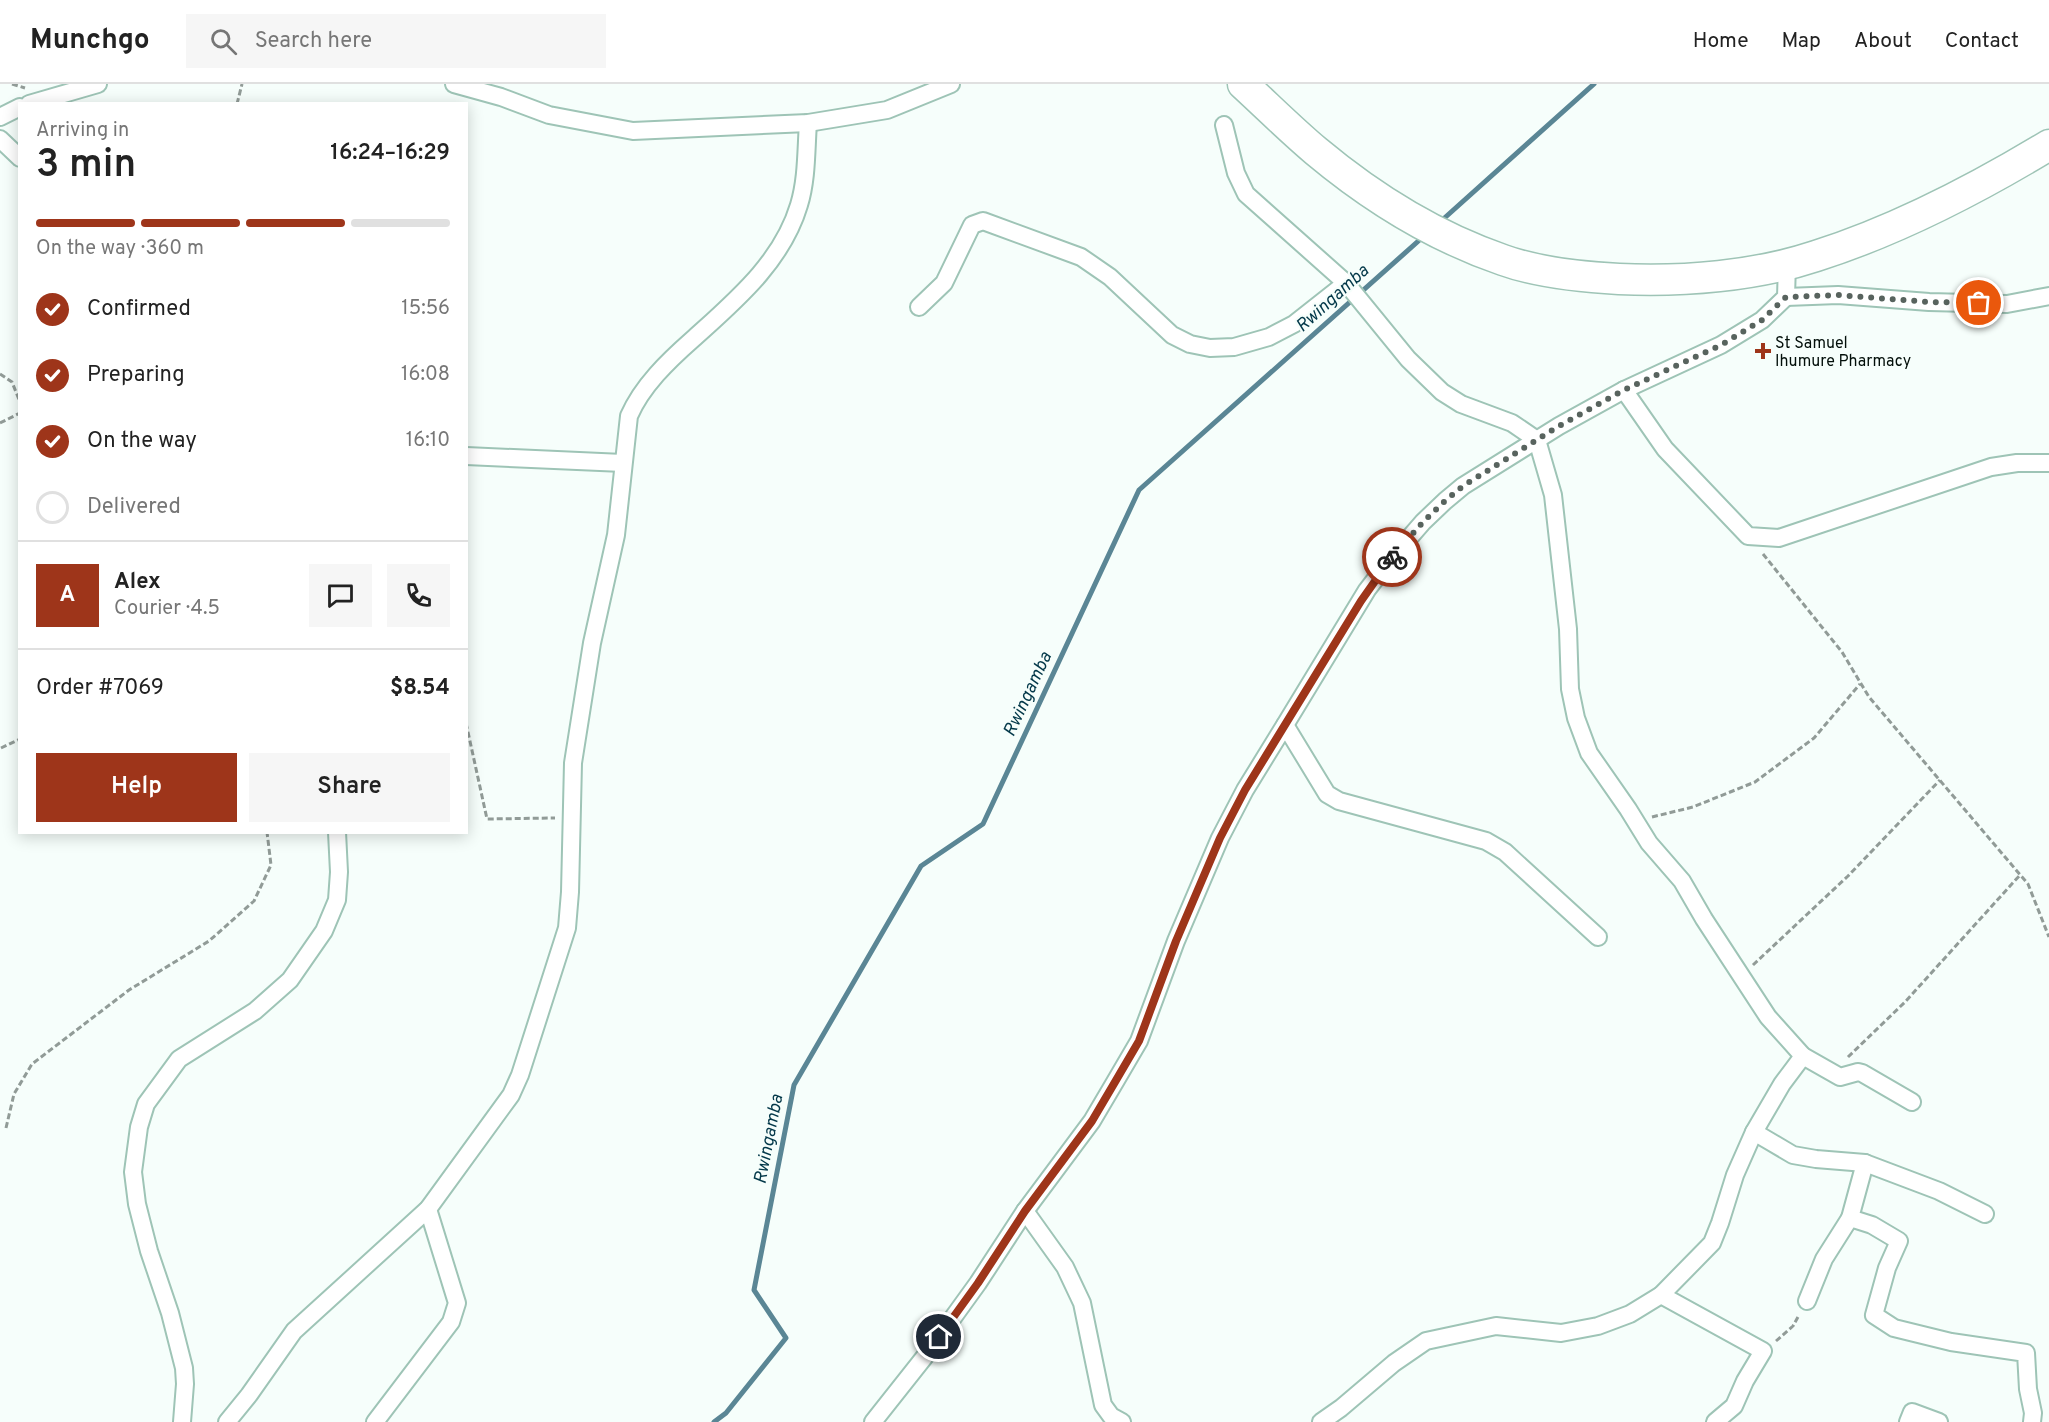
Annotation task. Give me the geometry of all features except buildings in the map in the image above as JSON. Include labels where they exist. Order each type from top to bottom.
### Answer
[{"type":"highway","points":[[1243,84],[1316,151],[1365,189],[1423,223],[1459,242],[1504,261],[1595,278],[1695,279],[1751,271],[1815,257],[1876,233],[2017,165],[2049,145]]},
{"type":"street","points":[[36,102],[98,84]]},
{"type":"street","points":[[454,84],[501,97],[549,115],[633,131],[808,123],[887,110],[951,84]]},
{"type":"street","points":[[0,117],[18,108]]},
{"type":"street","points":[[227,1422],[294,1331],[428,1209],[511,1095],[520,1076],[567,928],[573,764],[592,643],[616,535],[629,416],[635,402],[658,373],[746,291],[770,262],[800,204],[808,123]]},
{"type":"street","points":[[1224,125],[1236,172],[1246,194],[1346,283],[1408,360],[1442,392],[1461,404],[1512,423],[1537,440],[1553,495],[1568,629],[1570,689],[1576,718],[1589,753],[1649,843],[1682,880],[1740,976],[1768,1017],[1803,1056],[1840,1077],[1862,1073],[1912,1102]]},
{"type":"street","points":[[0,139],[18,156]]},
{"type":"street","points":[[920,307],[944,283],[972,225],[983,221],[1081,257],[1110,277],[1172,335],[1190,344],[1210,348],[1234,346],[1269,337],[1294,324],[1346,283]]},
{"type":"street","points":[[1786,263],[1786,297]]},
{"type":"street","points":[[873,1422],[926,1355],[978,1283],[1025,1211],[1092,1121],[1139,1041],[1176,941],[1220,838],[1245,790],[1367,590],[1423,522],[1463,486],[1537,440],[1624,390],[1721,345],[1762,320],[1786,297],[1838,295],[1929,302],[2007,304],[2049,296]]},
{"type":"street","points":[[1624,390],[1665,449],[1748,536],[1779,538],[1991,467],[2049,462]]},
{"type":"street","points":[[468,456],[623,463]]},
{"type":"street","points":[[1285,725],[1327,794],[1339,801],[1486,841],[1505,852],[1598,937]]},
{"type":"street","points":[[182,1422],[184,1368],[137,1204],[133,1172],[139,1127],[146,1104],[179,1059],[255,1011],[290,980],[324,931],[337,900],[338,834]]},
{"type":"street","points":[[1321,1422],[1426,1341],[1496,1326],[1561,1333],[1598,1326],[1630,1314],[1661,1295],[1712,1242],[1735,1175],[1754,1131],[1782,1084],[1803,1056]]},
{"type":"street","points":[[1754,1131],[1793,1155],[1865,1163],[1939,1191],[1985,1214]]},
{"type":"street","points":[[1807,1300],[1824,1259],[1850,1218],[1865,1163]]},
{"type":"street","points":[[375,1422],[451,1322],[458,1303],[428,1209]]},
{"type":"street","points":[[1025,1211],[1065,1267],[1082,1303],[1102,1405],[1111,1416],[1122,1422]]},
{"type":"street","points":[[1850,1218],[1872,1225],[1899,1241],[1887,1268],[1874,1315],[1894,1328],[1951,1342],[2026,1353],[2032,1422]]},
{"type":"street","points":[[1661,1295],[1764,1351],[1745,1381],[1734,1406],[1715,1422]]},
{"type":"street","points":[[1908,1422],[1912,1412],[1939,1422]]},
{"type":"path","points":[[238,102],[242,84]]},
{"type":"path","points":[[0,374],[12,382],[18,397]]},
{"type":"path","points":[[0,423],[18,414]]},
{"type":"path","points":[[1748,536],[1842,652],[1869,697],[2028,884],[2049,937]]},
{"type":"path","points":[[1635,820],[1693,807],[1755,782],[1814,738],[1861,683]]},
{"type":"path","points":[[468,732],[487,819],[572,818]]},
{"type":"path","points":[[1,748],[18,741]]},
{"type":"path","points":[[1740,976],[1848,876],[1940,780]]},
{"type":"path","points":[[6,1128],[14,1094],[32,1064],[129,990],[209,941],[254,901],[271,865],[267,834]]},
{"type":"path","points":[[1832,1073],[1905,1002],[2020,875]]},
{"type":"path","points":[[1764,1351],[1793,1326],[1807,1300]]},
{"type":"waterway","name":"Rwingamba","points":[[1440,222],[1594,84]]},
{"type":"waterway","name":"Rwingamba","points":[[714,1422],[726,1413],[786,1338],[754,1290],[794,1085],[921,866],[983,824],[1139,490],[1424,236]]},
{"type":"way so far","points":[[1392,557],[1423,522],[1463,486],[1559,426],[1624,390],[1721,345],[1762,320],[1786,297],[1838,295],[1929,302],[1979,303]]},
{"type":"place","name":"St Samuel Ihumure Pharmacy","points":[[1763,351]]},
{"type":"route","points":[[939,1337],[1025,1211],[1092,1121],[1139,1041],[1176,941],[1220,838],[1245,790],[1367,590],[1392,557]]}]
